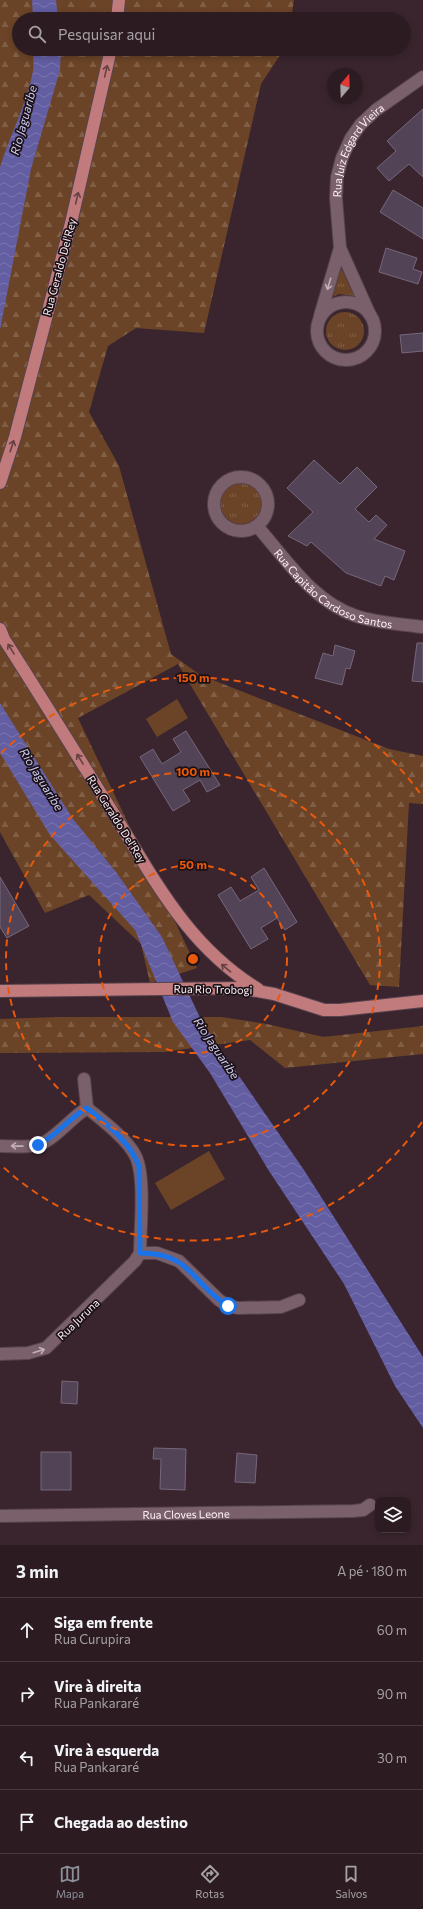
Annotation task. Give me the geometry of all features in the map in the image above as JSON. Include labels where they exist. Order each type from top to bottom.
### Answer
[{"type":"main road","points":[[118,12],[119,0]]},
{"type":"main road","name":"Rua Geraldo Del'Rey","points":[[0,483],[15,437],[71,223],[109,56]]},
{"type":"main road","name":"Rua Geraldo Del'Rey","points":[[0,628],[4,639],[179,917],[217,960],[235,976],[258,990]]},
{"type":"main road","name":"Rua Rio Trobogi","points":[[0,991],[202,988],[258,990],[324,1010],[340,1010],[423,1001]]},
{"type":"street","name":"Rua Juiz Edgard Vieira","points":[[340,248],[317,330],[321,346],[335,358],[344,360],[353,359],[365,352],[373,341],[375,332],[374,324],[340,248],[336,198],[337,177],[342,158],[351,138],[361,124],[376,110],[423,77]]},
{"type":"street","points":[[319,321],[324,312],[332,305],[342,302],[353,303],[370,315]]},
{"type":"street","points":[[246,477],[255,480],[264,490],[269,502],[268,511],[264,520],[257,526],[249,530],[231,530],[218,518],[214,510],[216,492],[228,479],[246,477]]},
{"type":"street","name":"Rua Capitão Cardoso Santos","points":[[257,526],[306,582],[320,596],[336,608],[356,616],[369,619],[423,627]]},
{"type":"street","points":[[84,1079],[87,1108],[129,1146],[137,1161],[140,1176],[140,1253],[157,1253],[168,1256],[180,1262],[219,1300],[228,1306],[238,1308],[281,1307],[299,1300]]},
{"type":"street","points":[[0,1146],[38,1145],[47,1141],[72,1118],[87,1108]]},
{"type":"street","name":"Rua Juruna","points":[[0,1354],[28,1353],[46,1348],[128,1270],[140,1253]]},
{"type":"street","name":"Rua Cloves Leone","points":[[0,1516],[353,1511],[362,1510],[370,1505]]},
{"type":"green space","points":[[0,0],[294,0],[292,12],[12,12],[12,56],[279,56],[261,84],[204,333],[136,328],[108,346],[89,412],[119,466],[171,654],[200,675],[389,749],[423,756],[423,804],[409,803],[399,987],[370,985],[178,664],[78,718],[197,968],[150,983],[141,944],[89,895],[45,913],[0,832]]},
{"type":"green space","points":[[341,268],[354,296],[339,294],[333,297]]},
{"type":"green space","points":[[341,312],[349,312],[359,317],[363,324],[363,338],[359,345],[349,350],[341,350],[331,345],[329,342],[326,335],[326,327],[331,317],[334,315]]},
{"type":"green space","points":[[237,482],[245,482],[253,485],[259,491],[262,503],[259,515],[253,521],[245,524],[237,524],[229,521],[223,515],[220,507],[220,499],[223,491],[229,485]]},
{"type":"green space","points":[[177,699],[188,718],[157,737],[146,719]]},
{"type":"green space","points":[[57,1017],[222,1017],[267,1024],[323,1037],[423,1026],[423,1054],[285,1068],[250,1040],[164,1052],[0,1053],[0,1019]]},
{"type":"green space","points":[[209,1151],[225,1179],[171,1210],[155,1183]]},
{"type":"water","points":[[32,0],[56,0],[57,12],[33,12]]},
{"type":"water","name":"Rio Jaguaribe","points":[[33,56],[61,56],[60,70],[31,169],[0,330],[0,167],[27,95],[33,68]]},
{"type":"water","name":"Rio Jaguaribe","points":[[0,703],[73,819],[116,872],[162,937],[203,1024],[304,1170],[423,1357],[423,1428],[395,1386],[344,1284],[269,1171],[210,1073],[173,1022],[135,930],[50,835],[0,753]]},
{"type":"building","points":[[423,109],[423,177],[409,164],[389,181],[377,168],[396,151],[387,141]]},
{"type":"building","points":[[393,190],[423,208],[423,239],[380,212]]},
{"type":"building","points":[[386,248],[417,258],[413,269],[422,272],[418,284],[379,272]]},
{"type":"building","points":[[423,333],[423,351],[402,353],[400,335]]},
{"type":"building","points":[[314,460],[340,484],[357,467],[377,487],[355,509],[369,522],[376,515],[387,525],[374,539],[405,551],[394,580],[385,576],[381,586],[346,573],[311,542],[307,546],[288,536],[313,512],[287,488]]},
{"type":"building","points":[[417,643],[423,643],[423,682],[412,681]]},
{"type":"building","points":[[335,645],[355,651],[350,669],[346,668],[342,685],[315,678],[323,653],[333,656]]},
{"type":"building","points":[[186,731],[220,785],[207,792],[200,780],[183,790],[190,801],[173,811],[140,757],[153,749],[162,764],[181,752],[173,739]]},
{"type":"building","points":[[264,868],[297,922],[285,930],[277,918],[261,928],[268,939],[251,949],[218,895],[231,887],[240,901],[259,890],[251,877]]},
{"type":"building","points":[[0,877],[29,926],[7,938],[0,927]]},
{"type":"building","points":[[62,1381],[78,1382],[77,1404],[61,1403]]},
{"type":"building","points":[[154,1448],[186,1449],[185,1490],[160,1489],[161,1459],[153,1459]]},
{"type":"building","points":[[41,1452],[71,1452],[71,1490],[41,1490]]},
{"type":"building","points":[[237,1453],[257,1455],[255,1483],[235,1482]]},
{"type":"route","points":[[38,1145],[47,1141],[78,1113],[87,1108],[99,1118],[129,1146],[135,1155],[139,1166],[140,1253],[157,1253],[168,1256],[180,1262],[219,1300],[228,1306]]}]
